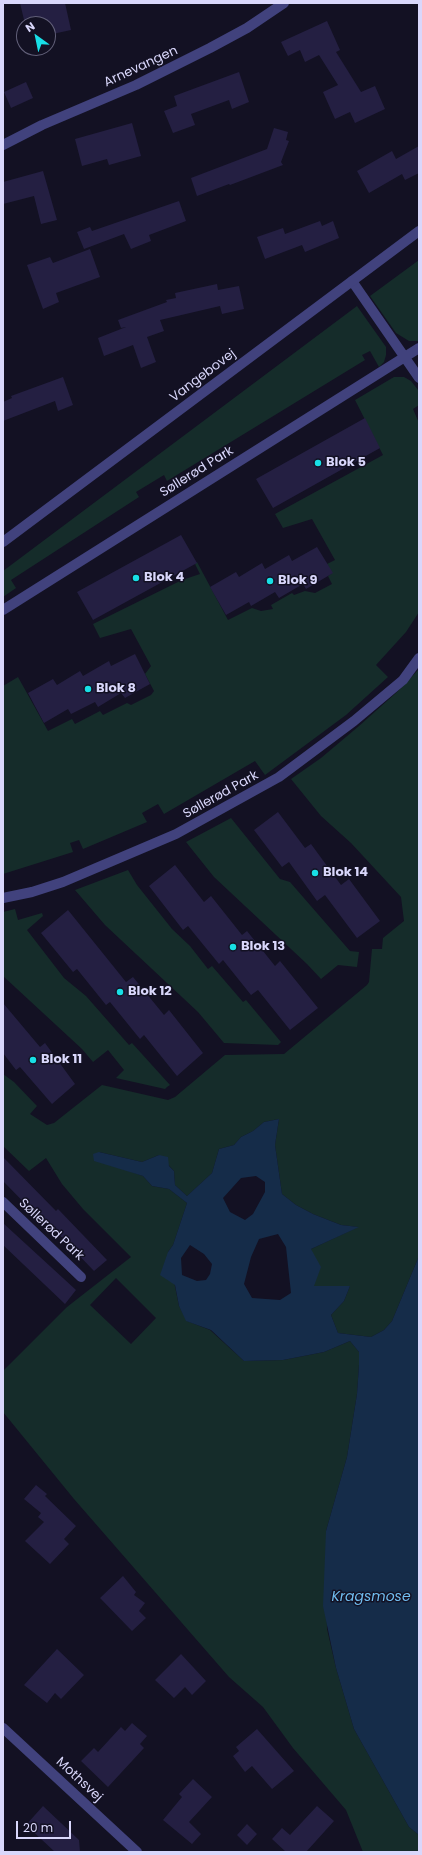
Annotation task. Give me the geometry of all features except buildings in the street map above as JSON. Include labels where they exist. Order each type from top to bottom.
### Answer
[{"type":"street","name":"Arnevangen","points":[[3,145],[42,125],[136,85],[196,55],[247,28],[284,3]]},
{"type":"street","name":"Vangebovej","points":[[3,542],[419,231]]},
{"type":"street","points":[[352,281],[419,378]]},
{"type":"street","name":"Søllerød Park","points":[[3,610],[419,348]]},
{"type":"street","name":"Søllerød Park","points":[[3,898],[32,892],[63,882],[176,834],[279,777],[354,721],[403,680],[419,658]]},
{"type":"street","name":"Søllerød Park","points":[[3,1202],[81,1277]]},
{"type":"street","name":"Mothsvej","points":[[3,1728],[136,1852]]},
{"type":"green space","points":[[419,260],[419,341],[409,341],[396,333],[370,296]]},
{"type":"green space","points":[[357,306],[386,347],[384,362],[379,367],[370,351],[362,355],[365,360],[167,481],[164,475],[136,492],[139,497],[11,580],[16,588],[3,597],[3,571]]},
{"type":"green space","points":[[394,377],[404,377],[411,381],[419,391],[419,405],[413,409],[419,423],[419,612],[406,632],[376,665],[388,677],[346,715],[265,775],[255,761],[164,814],[158,804],[142,813],[147,822],[83,849],[79,840],[70,843],[73,852],[3,874],[3,686],[18,677],[48,731],[72,719],[75,724],[100,711],[103,715],[127,703],[131,705],[151,695],[154,691],[145,674],[151,666],[131,629],[100,638],[93,624],[182,580],[200,574],[195,564],[197,562],[228,620],[252,608],[261,611],[273,609],[271,605],[292,593],[294,595],[305,591],[315,593],[332,584],[328,576],[332,573],[327,564],[335,560],[312,519],[283,528],[275,514],[383,455],[355,400]]},
{"type":"green space","points":[[419,669],[419,1256],[392,1321],[384,1330],[371,1337],[338,1333],[331,1315],[344,1301],[350,1286],[314,1286],[311,1249],[358,1227],[341,1225],[313,1214],[296,1205],[282,1194],[275,1145],[279,1119],[264,1122],[253,1131],[241,1137],[234,1145],[219,1149],[212,1173],[187,1196],[175,1185],[174,1171],[159,1155],[142,1162],[99,1152],[123,1169],[143,1176],[152,1186],[169,1189],[187,1203],[173,1245],[168,1252],[179,1306],[187,1321],[210,1330],[244,1361],[283,1360],[324,1352],[350,1341],[359,1352],[357,1394],[347,1457],[326,1531],[327,1629],[336,1668],[354,1729],[409,1827],[419,1835],[419,1852],[363,1852],[346,1810],[293,1748],[263,1707],[229,1677],[74,1499],[3,1412],[3,1371],[67,1307],[131,1257],[83,1209],[62,1184],[46,1158],[29,1171],[3,1146],[3,1074],[14,1082],[37,1106],[30,1114],[47,1125],[54,1123],[102,1085],[168,1100],[175,1097],[225,1055],[284,1054],[367,985],[369,982],[372,949],[382,949],[383,938],[404,921],[401,897],[351,843],[321,816],[291,779],[321,758],[397,692]],"holes":[[[116,1278],[156,1318],[131,1344],[90,1305]]]},
{"type":"green space","points":[[231,818],[280,879],[290,882],[350,951],[359,952],[357,967],[338,965],[321,979],[214,877],[186,842]]},
{"type":"green space","points":[[128,870],[137,885],[172,929],[190,946],[208,969],[212,966],[243,1002],[246,1000],[281,1042],[278,1045],[224,1043],[198,1012],[105,925],[75,890]]},
{"type":"green space","points":[[15,909],[18,920],[42,913],[43,916],[27,930],[64,978],[86,996],[129,1045],[132,1043],[170,1085],[165,1089],[116,1078],[124,1070],[108,1050],[93,1062],[82,1049],[3,976],[3,912]]},
{"type":"water","name":"Kragsmose","points":[[279,1119],[275,1145],[282,1194],[296,1205],[313,1214],[341,1225],[359,1227],[311,1249],[321,1267],[314,1286],[350,1286],[344,1301],[331,1315],[338,1333],[371,1337],[384,1330],[392,1321],[419,1256],[419,1835],[409,1827],[354,1729],[336,1668],[323,1606],[326,1531],[347,1457],[357,1394],[359,1352],[350,1341],[324,1352],[283,1360],[244,1361],[211,1330],[186,1321],[179,1306],[175,1285],[160,1275],[168,1252],[173,1245],[187,1203],[169,1189],[152,1186],[143,1176],[94,1161],[93,1154],[99,1152],[142,1162],[159,1155],[168,1157],[169,1166],[174,1171],[175,1185],[187,1196],[212,1173],[219,1149],[234,1145],[241,1137],[253,1131],[264,1122]],"holes":[[[256,1176],[265,1182],[265,1192],[253,1214],[245,1220],[230,1212],[223,1198],[241,1178]],[[278,1234],[286,1247],[291,1293],[280,1300],[252,1298],[244,1284],[251,1257],[259,1239]],[[190,1245],[204,1254],[212,1264],[210,1274],[206,1280],[197,1281],[182,1275],[181,1258]]]},
{"type":"place","name":"Blok 5","points":[[318,463]]},
{"type":"place","name":"Blok 4","points":[[136,578]]},
{"type":"place","name":"Blok 9","points":[[270,581]]},
{"type":"place","name":"Blok 8","points":[[88,689]]},
{"type":"place","name":"Blok 14","points":[[315,873]]},
{"type":"place","name":"Blok 13","points":[[233,947]]},
{"type":"place","name":"Blok 12","points":[[120,992]]},
{"type":"place","name":"Blok 11","points":[[33,1060]]}]
